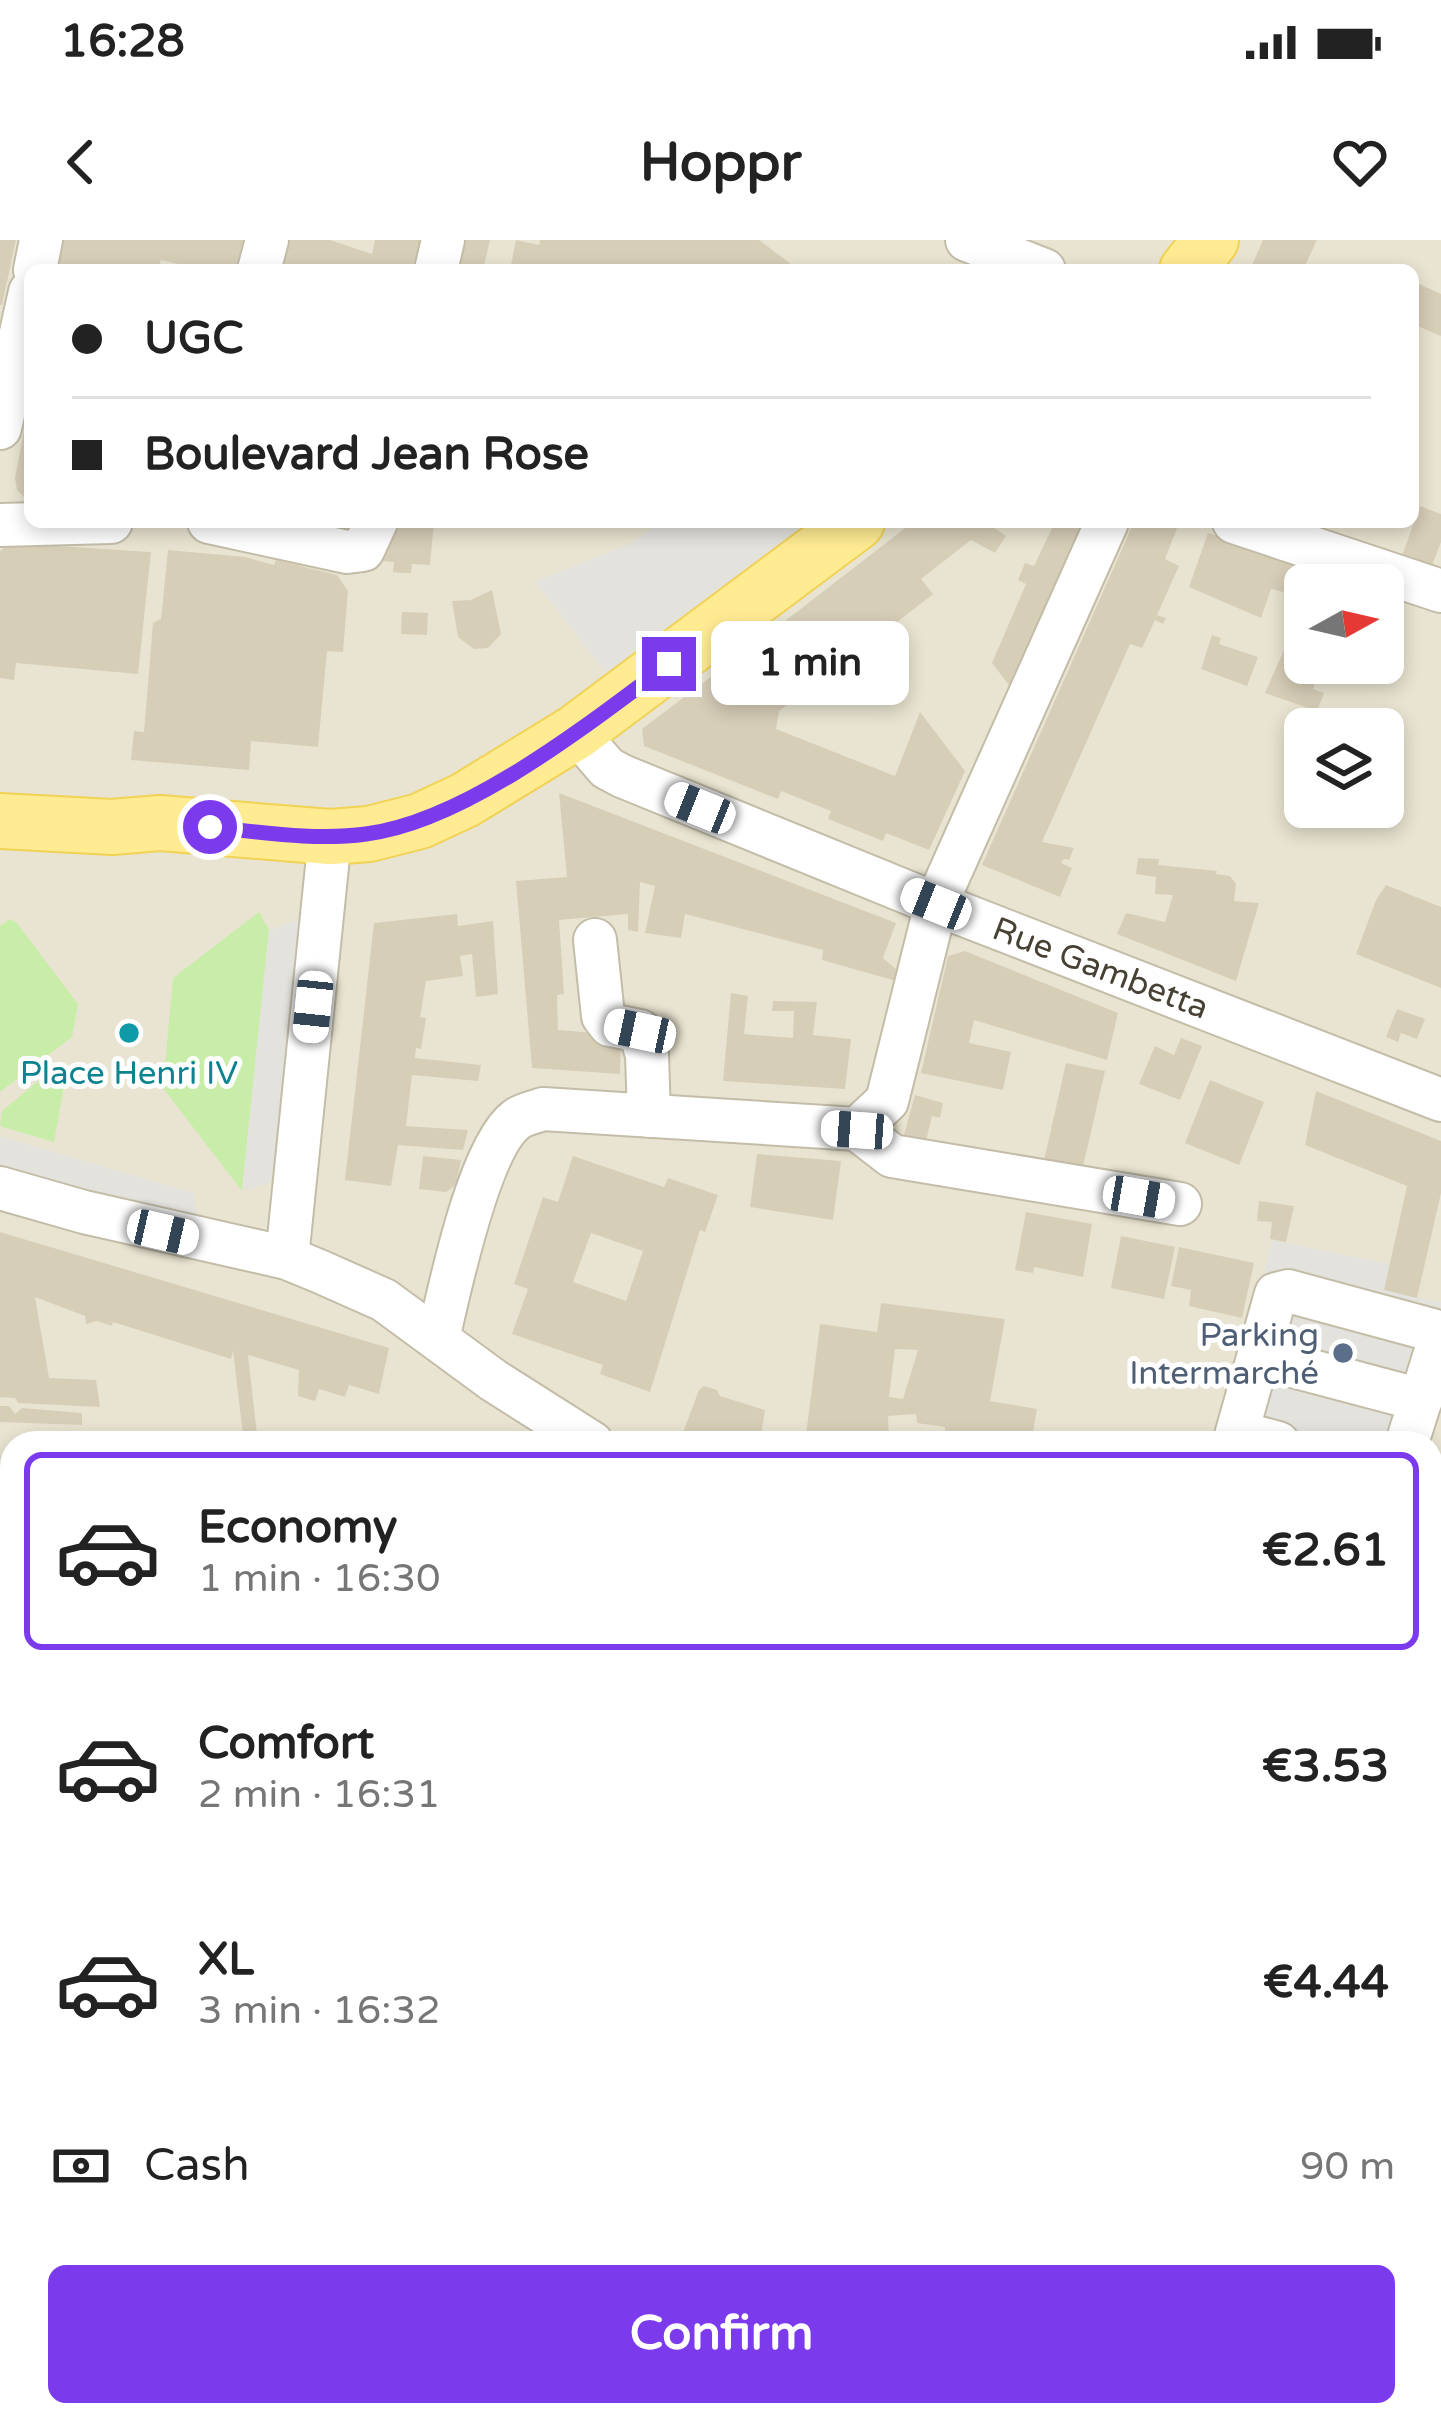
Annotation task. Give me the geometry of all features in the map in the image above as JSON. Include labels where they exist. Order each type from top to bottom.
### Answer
[{"type":"main road","points":[[0,821],[112,827],[160,823],[330,837],[369,834],[421,821],[465,800],[576,732],[849,528]]},
{"type":"main road","points":[[0,785],[118,807],[160,823]]},
{"type":"street","points":[[967,240],[1029,264]]},
{"type":"street","points":[[0,428],[24,319]]},
{"type":"street","points":[[237,528],[347,552],[363,550],[373,528]]},
{"type":"street","points":[[857,1130],[887,1101],[936,904],[1104,528]]},
{"type":"street","points":[[1252,528],[1441,591]]},
{"type":"street","name":"Rue Gambetta","points":[[576,732],[607,768],[622,776],[1441,1100]]},
{"type":"street","points":[[277,1257],[330,837]]},
{"type":"street","points":[[595,940],[603,1016],[610,1025],[640,1031],[647,1055],[649,1116]]},
{"type":"street","points":[[438,1339],[461,1246],[493,1149],[516,1119],[543,1109],[857,1130],[892,1156],[1180,1204]]},
{"type":"street","points":[[0,1188],[277,1257],[384,1300],[493,1380],[573,1431]]},
{"type":"street","points":[[1251,1431],[1259,1357],[1276,1294],[1288,1291],[1432,1330],[1438,1344],[1412,1431]]},
{"type":"street","points":[[1259,1357],[1421,1400]]},
{"type":"shaded area","points":[[0,240],[1441,240],[1441,1431],[0,1431]]},
{"type":"shaded area","points":[[652,528],[805,528],[607,674],[535,582],[634,542]]},
{"type":"shaded area","points":[[306,917],[282,1179],[242,1191],[269,930]]},
{"type":"shaded area","points":[[0,1136],[194,1193],[198,1228],[0,1172]]},
{"type":"shaded area","name":"Parking Intermarché","points":[[1272,1240],[1390,1264],[1384,1290],[1441,1302],[1441,1405],[1431,1431],[1225,1431]]},
{"type":"green space","points":[[259,912],[269,930],[242,1191],[163,1088],[173,978]]},
{"type":"green space","points":[[10,919],[78,1004],[72,1037],[0,1092],[0,926]]},
{"type":"green space","points":[[59,1064],[67,1069],[54,1142],[0,1126],[2,1111]]},
{"type":"building","points":[[0,240],[16,240],[2,305],[0,305]]},
{"type":"building","points":[[61,240],[245,240],[239,264],[161,260],[160,264],[55,264]]},
{"type":"building","points":[[287,240],[330,240],[372,254],[375,240],[421,240],[415,264],[280,264]]},
{"type":"building","points":[[462,240],[490,240],[484,264],[456,264]]},
{"type":"building","points":[[516,240],[539,245],[540,240],[759,240],[791,264],[511,264]]},
{"type":"building","points":[[1263,240],[1317,240],[1306,264],[1253,264]]},
{"type":"building","points":[[1419,284],[1441,294],[1441,336],[1419,327]]},
{"type":"building","points":[[24,430],[24,497],[15,478]]},
{"type":"building","points":[[1419,509],[1441,514],[1441,542],[1430,571],[1400,561],[1412,528],[1419,528]]},
{"type":"building","points":[[390,528],[433,528],[430,565],[412,564],[411,573],[401,573],[393,572],[394,562],[382,561]]},
{"type":"building","points":[[905,528],[994,528],[1006,536],[995,553],[971,540],[921,579],[933,594],[869,644],[865,640],[842,657],[848,664],[836,673],[832,666],[805,686],[791,667],[782,673],[772,660],[781,654],[767,635]]},
{"type":"building","points":[[1052,528],[1086,528],[1011,688],[992,663],[1026,584],[1018,580],[1025,563],[1034,566]]},
{"type":"building","points":[[1131,528],[1177,528],[1165,559],[1179,566],[1157,615],[1166,618],[1163,624],[1155,620],[1142,648],[1130,644],[1042,842],[1074,848],[1069,860],[1061,863],[1072,868],[1060,897],[982,865]]},
{"type":"building","points":[[1208,533],[1297,562],[1284,564],[1284,592],[1271,589],[1261,618],[1189,587]]},
{"type":"building","points":[[10,543],[151,552],[138,674],[16,663],[14,680],[0,678],[0,551]]},
{"type":"building","points":[[168,550],[245,557],[274,565],[276,560],[337,575],[348,591],[343,652],[327,651],[318,747],[251,741],[249,770],[131,760],[134,731],[144,732],[153,623],[161,619]]},
{"type":"building","points":[[492,590],[501,634],[488,648],[474,649],[458,637],[452,601],[471,600]]},
{"type":"building","points":[[402,612],[428,613],[427,635],[401,634]]},
{"type":"building","points":[[1212,635],[1221,638],[1219,644],[1258,657],[1247,686],[1201,669]]},
{"type":"building","points":[[1284,650],[1284,684],[1315,684],[1313,689],[1324,693],[1318,708],[1308,708],[1265,693]]},
{"type":"building","points":[[745,651],[787,705],[779,711],[776,729],[895,776],[920,712],[965,771],[929,850],[886,833],[883,841],[828,819],[831,811],[781,791],[778,799],[644,746],[642,729]]},
{"type":"building","points":[[559,793],[896,923],[883,958],[898,971],[896,981],[822,960],[823,950],[685,914],[681,938],[645,933],[655,886],[640,882],[638,932],[628,930],[628,914],[559,920],[564,994],[557,995],[558,1030],[621,1035],[620,1074],[532,1068],[516,881],[567,877]]},
{"type":"building","points":[[1138,858],[1159,859],[1158,865],[1217,871],[1236,884],[1234,901],[1259,903],[1236,981],[1117,934],[1126,913],[1165,922],[1173,895],[1155,894],[1156,877],[1136,874]]},
{"type":"building","points":[[1386,885],[1441,907],[1441,988],[1356,954]]},
{"type":"building","points":[[457,914],[458,926],[493,921],[498,994],[476,997],[472,954],[460,956],[463,976],[426,981],[420,1017],[426,1018],[415,1058],[481,1065],[478,1081],[412,1075],[406,1126],[468,1130],[463,1150],[398,1145],[391,1186],[345,1180],[374,923]]},
{"type":"building","points":[[965,951],[1118,1013],[1107,1060],[974,1020],[969,1043],[1011,1052],[1003,1090],[921,1073],[948,956]]},
{"type":"building","points":[[731,993],[748,996],[744,1034],[793,1038],[794,1011],[772,1011],[773,1001],[817,1002],[813,1035],[851,1039],[845,1089],[723,1081]]},
{"type":"building","points":[[1397,1009],[1425,1019],[1417,1039],[1401,1033],[1398,1042],[1386,1037]]},
{"type":"building","points":[[1181,1038],[1202,1046],[1180,1100],[1139,1084],[1155,1046],[1174,1055]]},
{"type":"building","points":[[1066,1063],[1105,1071],[1082,1171],[1043,1165]]},
{"type":"building","points":[[1210,1080],[1264,1102],[1239,1165],[1185,1143]]},
{"type":"building","points":[[1316,1091],[1441,1141],[1441,1193],[1417,1298],[1384,1290],[1407,1186],[1305,1145]]},
{"type":"building","points":[[915,1095],[943,1103],[940,1118],[932,1116],[925,1145],[902,1142]]},
{"type":"building","points":[[757,1154],[841,1161],[833,1220],[750,1207]]},
{"type":"building","points":[[423,1156],[461,1160],[456,1185],[446,1192],[419,1189]]},
{"type":"building","points":[[573,1156],[664,1187],[668,1178],[718,1195],[705,1232],[700,1230],[650,1392],[600,1374],[603,1365],[512,1334],[528,1289],[514,1284],[543,1197],[558,1202]],"holes":[[[591,1233],[643,1251],[626,1301],[573,1282]]]},
{"type":"building","points":[[1259,1201],[1294,1206],[1286,1242],[1270,1239],[1272,1222],[1257,1221]]},
{"type":"building","points":[[1026,1212],[1092,1224],[1083,1277],[1034,1267],[1033,1273],[1015,1270]]},
{"type":"building","points":[[0,1232],[389,1348],[379,1394],[349,1385],[345,1397],[319,1389],[315,1401],[298,1396],[299,1370],[248,1355],[257,1431],[243,1431],[233,1351],[231,1359],[113,1322],[112,1326],[97,1321],[86,1324],[85,1316],[35,1297],[49,1378],[96,1380],[100,1407],[18,1403],[15,1398],[0,1397]]},
{"type":"building","points":[[1121,1236],[1175,1247],[1164,1299],[1111,1288]]},
{"type":"building","points":[[1179,1247],[1254,1263],[1242,1318],[1189,1306],[1191,1290],[1171,1286]]},
{"type":"building","points":[[881,1303],[1005,1319],[990,1401],[1037,1409],[1033,1431],[945,1431],[945,1427],[917,1423],[916,1414],[888,1416],[889,1431],[807,1431],[820,1324],[877,1332]],"holes":[[[895,1349],[918,1350],[903,1399],[889,1397]]]},
{"type":"building","points":[[704,1386],[765,1410],[762,1431],[684,1431]]},
{"type":"building","points":[[0,1406],[9,1406],[15,1414],[22,1408],[82,1413],[82,1425],[0,1422]]},
{"type":"place","name":"Place Henri IV","points":[[129,1033]]},
{"type":"place","name":"Parking Intermarché","points":[[1343,1353]]},
{"type":"route","points":[[210,827],[330,837],[369,834],[421,821],[465,800],[576,732],[669,664]]}]
